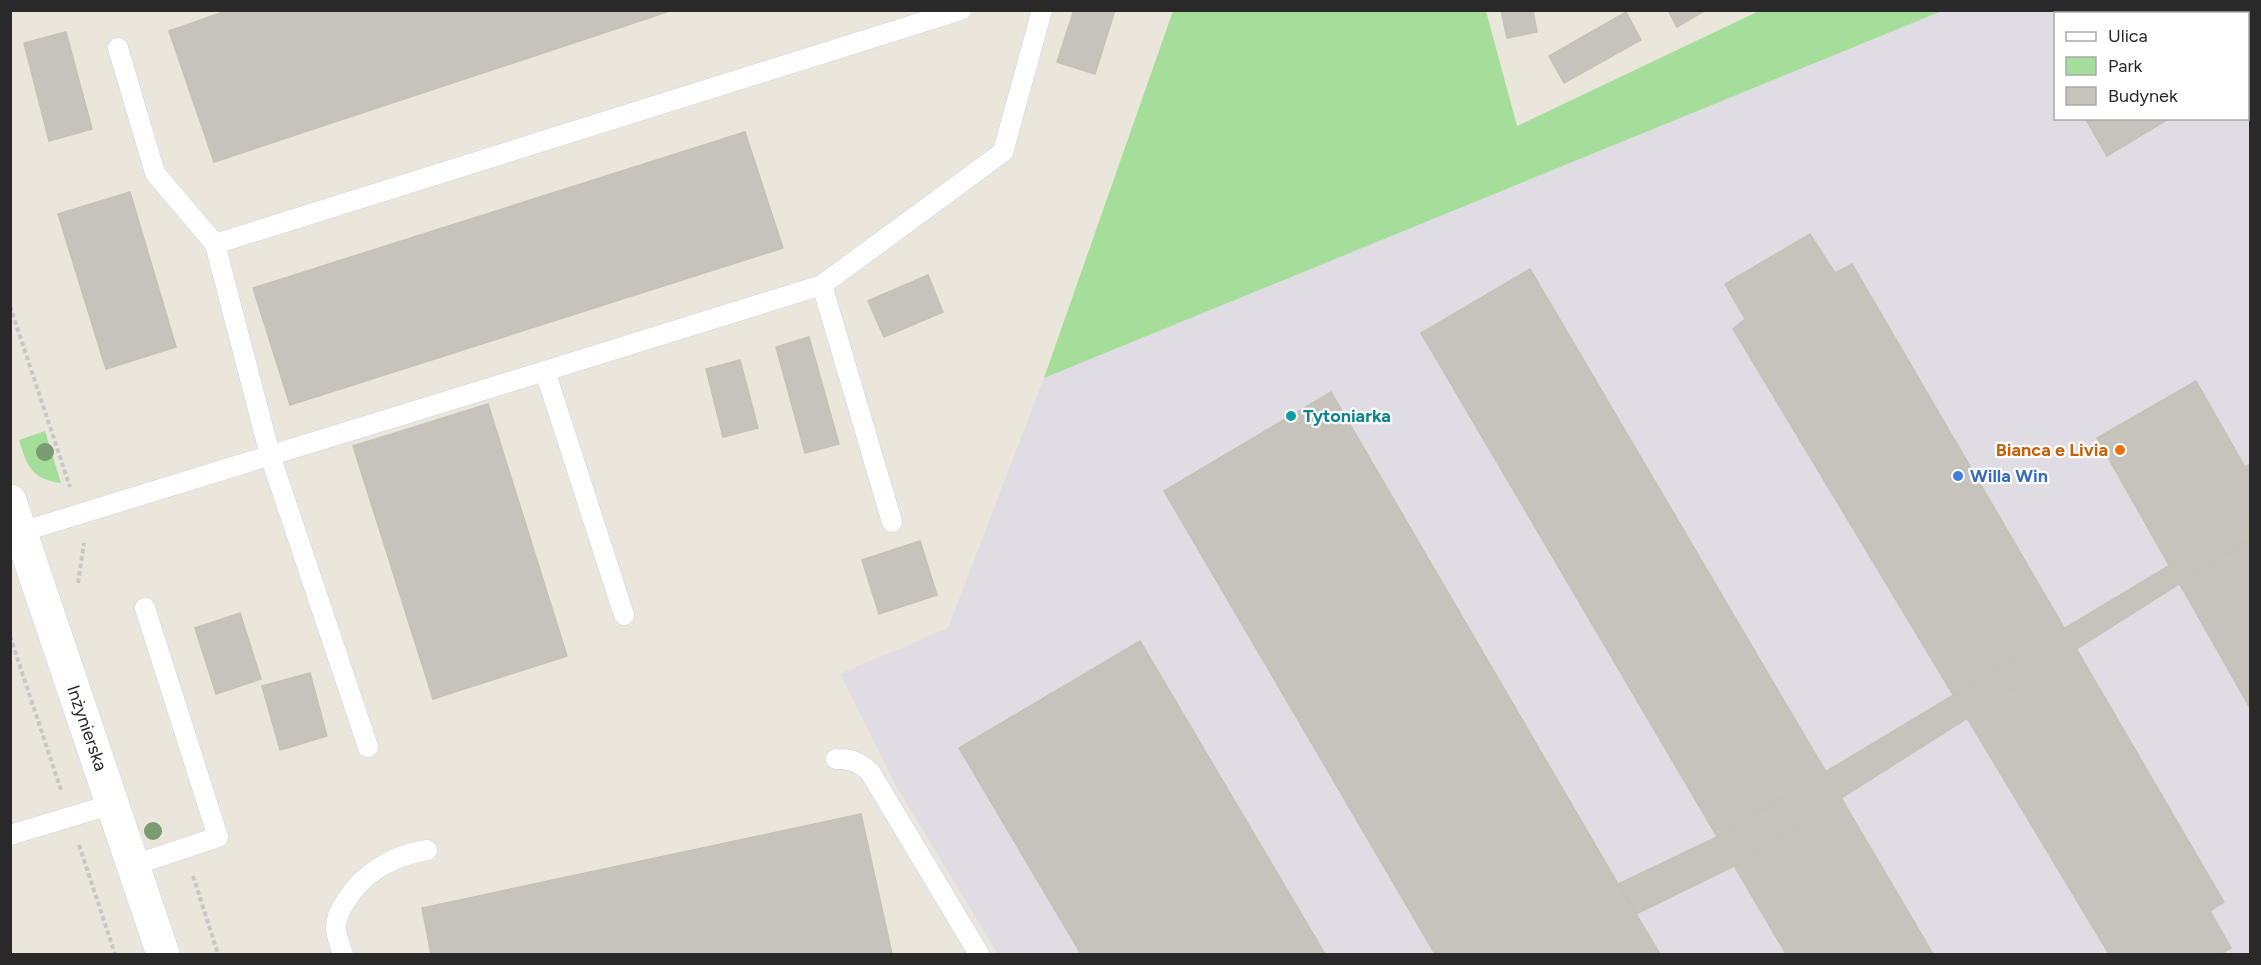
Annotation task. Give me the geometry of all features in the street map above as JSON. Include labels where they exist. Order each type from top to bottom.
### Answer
[{"type":"street","name":"Inżynierska","points":[[10,501],[164,954]]},
{"type":"lane","points":[[215,244],[961,10]]},
{"type":"lane","points":[[21,532],[822,285],[1003,152],[1042,10]]},
{"type":"lane","points":[[118,48],[155,173],[215,244],[270,455],[368,747]]},
{"type":"lane","points":[[822,285],[892,522]]},
{"type":"lane","points":[[545,371],[624,615]]},
{"type":"lane","points":[[134,865],[218,837],[145,608]]},
{"type":"lane","points":[[837,759],[846,758],[861,763],[870,772],[979,954]]},
{"type":"lane","points":[[10,835],[113,804]]},
{"type":"lane","points":[[343,954],[336,926],[340,910],[352,890],[372,871],[392,860],[428,850]]},
{"type":"path","points":[[10,306],[86,534],[77,586]]},
{"type":"path","points":[[184,848],[218,954]]},
{"type":"shaded area","points":[[1942,11],[2250,11],[2250,954],[998,954],[895,784],[840,674],[948,628],[1044,378]]},
{"type":"green space","points":[[1173,11],[1486,11],[1517,126],[1759,11],[1942,11],[1044,378]]},
{"type":"green space","points":[[45,431],[61,483],[43,478],[32,470],[19,440]]},
{"type":"building","points":[[229,10],[673,10],[214,162],[169,31]]},
{"type":"building","points":[[1074,10],[1115,10],[1095,74],[1057,62]]},
{"type":"building","points":[[1501,10],[1533,10],[1537,32],[1507,38]]},
{"type":"building","points":[[1668,10],[1706,10],[1677,27]]},
{"type":"building","points":[[1626,12],[1641,40],[1564,83],[1549,56]]},
{"type":"building","points":[[66,32],[92,129],[49,141],[24,43]]},
{"type":"building","points":[[2086,120],[2167,120],[2107,156]]},
{"type":"building","points":[[745,132],[783,248],[290,405],[253,288]]},
{"type":"building","points":[[130,192],[176,347],[106,369],[58,214]]},
{"type":"building","points":[[1810,234],[1835,273],[1852,264],[2224,902],[2210,911],[2231,948],[2221,954],[2109,954],[1733,329],[1745,319],[1725,284]]},
{"type":"building","points":[[1530,269],[1933,954],[1786,954],[1421,333]]},
{"type":"building","points":[[928,275],[943,312],[884,337],[868,301]]},
{"type":"building","points":[[809,337],[839,444],[805,453],[776,347]]},
{"type":"building","points":[[740,360],[758,428],[723,437],[706,369]]},
{"type":"building","points":[[2196,381],[2245,467],[2250,464],[2250,708],[2097,438]]},
{"type":"building","points":[[1331,392],[1660,954],[1435,954],[1164,491]]},
{"type":"building","points":[[488,404],[567,656],[433,699],[353,446]]},
{"type":"building","points":[[2250,517],[2250,539],[1734,866],[1636,914],[1618,884],[1717,837]]},
{"type":"building","points":[[920,541],[937,595],[879,614],[862,560]]},
{"type":"building","points":[[240,613],[261,679],[216,694],[195,628]]},
{"type":"building","points":[[1140,641],[1325,954],[1081,954],[959,748]]},
{"type":"building","points":[[310,673],[327,736],[280,750],[262,686]]},
{"type":"building","points":[[861,814],[892,954],[431,954],[422,908]]},
{"type":"place","name":"Tytoniarka","points":[[1291,416]]},
{"type":"place","name":"Bianca e Livia","points":[[2120,450]]},
{"type":"place","name":"Willa Win","points":[[1958,476]]}]
